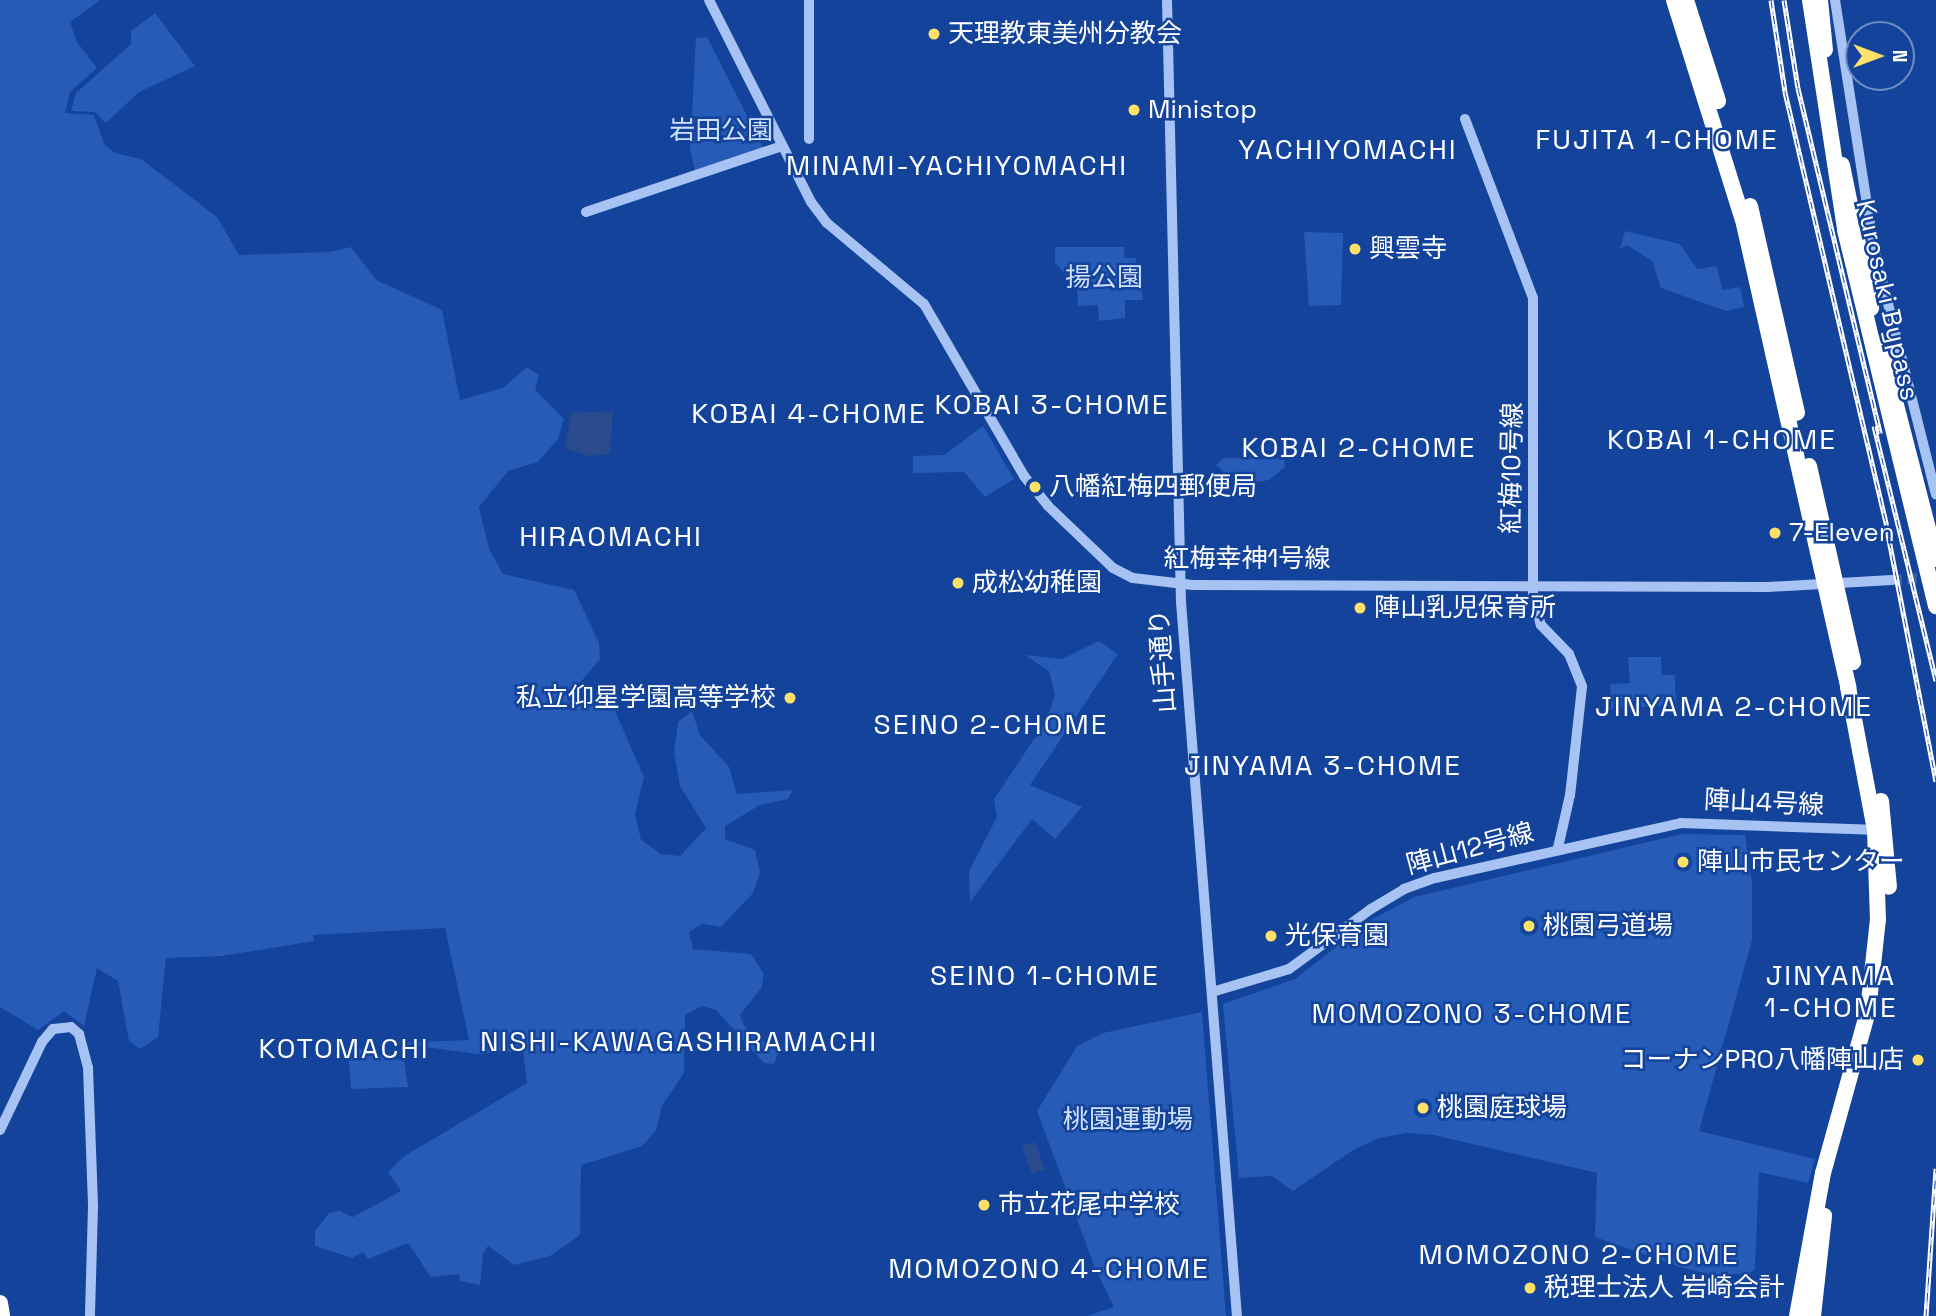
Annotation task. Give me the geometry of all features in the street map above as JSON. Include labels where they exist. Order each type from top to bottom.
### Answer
[{"type":"highway","points":[[1674,0],[1744,224],[1831,585]]},
{"type":"highway","points":[[1686,0],[1756,228],[1880,830],[1889,905],[1884,970],[1870,1045],[1828,1195],[1813,1316]]},
{"type":"highway","name":"Kurosaki Bypass","points":[[1810,0],[1845,230],[1936,606]]},
{"type":"highway","name":"Kurosaki Bypass","points":[[1819,0],[1854,228],[1936,559]]},
{"type":"highway","points":[[1797,1316],[1797,1298],[1823,1173],[1868,1011],[1878,919],[1880,830]]},
{"type":"highway","points":[[1787,1316],[1797,1298]]},
{"type":"highway","points":[[0,1303],[2,1316]]},
{"type":"street","name":"紅梅幸神1号線","points":[[709,0],[782,146],[827,223],[924,304],[1024,476],[1048,506],[1113,568],[1133,578],[1180,582],[1831,585],[1892,580]]},
{"type":"street","points":[[809,0],[809,139]]},
{"type":"street","name":"山手通り","points":[[1167,0],[1180,582],[1237,1316]]},
{"type":"street","points":[[1835,0],[1866,209],[1933,469],[1936,494]]},
{"type":"street","name":"紅梅10号線","points":[[1465,119],[1534,298],[1534,584],[1541,625],[1569,654],[1582,687],[1570,795],[1558,848]]},
{"type":"street","points":[[586,212],[782,146]]},
{"type":"street","name":"陣山4号線","points":[[1558,848],[1709,821],[1880,830]]},
{"type":"street","name":"陣山12号線","points":[[1212,992],[1299,964],[1404,889],[1558,848]]},
{"type":"street","points":[[0,1130],[42,1042],[52,1029],[71,1027],[79,1034],[88,1068],[93,1207],[90,1316]]},
{"type":"green space","points":[[0,0],[100,0],[70,22],[77,42],[97,68],[70,92],[65,113],[94,115],[104,144],[115,153],[141,159],[217,217],[239,255],[329,252],[351,247],[376,280],[442,310],[460,400],[503,388],[527,367],[539,375],[535,390],[564,419],[558,439],[538,462],[508,471],[479,507],[489,549],[503,574],[574,590],[599,643],[600,659],[580,683],[586,700],[612,704],[644,777],[635,814],[641,840],[661,854],[680,856],[706,828],[680,786],[674,752],[678,722],[692,711],[700,735],[729,767],[737,794],[793,790],[788,799],[760,805],[725,826],[725,839],[755,850],[760,872],[753,893],[721,927],[702,924],[689,932],[693,949],[751,954],[764,974],[762,987],[740,1015],[744,1026],[778,1053],[774,1064],[764,1063],[716,1010],[702,1006],[685,1015],[684,1073],[662,1106],[656,1130],[642,1146],[581,1165],[580,1235],[550,1256],[514,1265],[488,1246],[483,1254],[480,1285],[460,1281],[459,1274],[431,1277],[408,1243],[368,1259],[363,1252],[352,1258],[315,1246],[315,1231],[329,1213],[340,1211],[353,1217],[401,1191],[388,1172],[403,1157],[527,1083],[523,1051],[477,1054],[396,1043],[469,1040],[445,928],[313,935],[314,941],[222,956],[166,958],[158,1037],[140,1049],[129,1041],[118,981],[97,968],[84,1026],[64,1011],[38,1030],[0,1007]]},
{"type":"green space","points":[[155,13],[195,66],[139,92],[106,123],[95,112],[71,111],[76,93],[131,44],[131,31]]},
{"type":"green space","name":"岩田公園","points":[[707,37],[764,149],[695,171],[690,149],[696,38]]},
{"type":"green space","points":[[1625,231],[1680,244],[1697,269],[1717,266],[1722,290],[1740,287],[1744,307],[1726,311],[1661,288],[1652,261],[1627,245],[1620,249]]},
{"type":"green space","points":[[1304,232],[1343,233],[1341,305],[1309,306]]},
{"type":"green space","name":"揚公園","points":[[1055,247],[1124,247],[1124,258],[1136,258],[1143,300],[1125,300],[1125,318],[1099,321],[1098,305],[1078,306],[1077,287],[1055,263]]},
{"type":"green space","points":[[983,426],[1014,479],[985,497],[964,472],[913,473],[913,456],[944,455]]},
{"type":"green space","points":[[1224,458],[1284,459],[1285,467],[1269,480],[1238,485],[1216,465]]},
{"type":"green space","points":[[1099,641],[1118,654],[1030,785],[1082,807],[1055,839],[1032,819],[970,902],[969,871],[997,817],[994,799],[1046,721],[1055,695],[1049,671],[1025,655],[1062,659]]},
{"type":"green space","points":[[1628,657],[1661,657],[1662,675],[1675,675],[1676,705],[1611,709],[1610,684],[1630,683]]},
{"type":"green space","points":[[1682,834],[1745,835],[1752,883],[1752,940],[1699,1131],[1815,1159],[1808,1183],[1759,1172],[1755,1269],[1749,1274],[1709,1274],[1683,1268],[1595,1237],[1597,1173],[1434,1135],[1407,1133],[1379,1138],[1353,1150],[1293,1191],[1272,1176],[1239,1178],[1223,1004],[1295,979],[1371,920],[1414,897]]},
{"type":"green space","name":"桃園運動場","points":[[1202,1012],[1226,1316],[1087,1316],[1114,1307],[1095,1268],[1037,1111],[1077,1046],[1103,1033]]},
{"type":"green space","points":[[348,1046],[404,1061],[408,1087],[351,1089]]},
{"type":"shaded area","points":[[613,411],[610,454],[589,456],[565,448],[571,413]]},
{"type":"shaded area","points":[[1035,1142],[1045,1169],[1032,1174],[1022,1146]]},
{"type":"tunnel","points":[[1892,580],[1935,577]]},
{"type":"railway","points":[[1771,0],[1785,92],[1886,524],[1936,781]]},
{"type":"railway","points":[[1784,0],[1798,88],[1880,433]]},
{"type":"railway","points":[[1874,426],[1936,681]]},
{"type":"railway","points":[[1926,1316],[1936,1168]]},
{"type":"place","name":"天理教東美州分教会","points":[[934,34]]},
{"type":"place","name":"Ministop","points":[[1134,110]]},
{"type":"place","name":"興雲寺","points":[[1355,249]]},
{"type":"place","name":"八幡紅梅四郵便局","points":[[1035,487]]},
{"type":"place","name":"7-Eleven","points":[[1775,533]]},
{"type":"place","name":"成松幼稚園","points":[[958,583]]},
{"type":"place","name":"陣山乳児保育所","points":[[1360,608]]},
{"type":"place","name":"私立仰星学園高等学校","points":[[790,698]]},
{"type":"place","name":"陣山市民センター","points":[[1683,862]]},
{"type":"place","name":"桃園弓道場","points":[[1529,926]]},
{"type":"place","name":"光保育園","points":[[1271,936]]},
{"type":"place","name":"コーナンPRO八幡陣山店","points":[[1918,1060]]},
{"type":"place","name":"桃園庭球場","points":[[1423,1108]]},
{"type":"place","name":"市立花尾中学校","points":[[984,1205]]},
{"type":"place","name":"税理士法人 岩崎会計","points":[[1530,1288]]},
{"type":"district","name":"FUJITA 1-CHOME","points":[[1657,139]]},
{"type":"district","name":"YACHIYOMACHI","points":[[1348,149]]},
{"type":"district","name":"MINAMI-YACHIYOMACHI","points":[[957,165]]},
{"type":"district","name":"KOBAI 3-CHOME","points":[[1052,404]]},
{"type":"district","name":"KOBAI 4-CHOME","points":[[809,413]]},
{"type":"district","name":"KOBAI 1-CHOME","points":[[1722,439]]},
{"type":"district","name":"KOBAI 2-CHOME","points":[[1359,447]]},
{"type":"district","name":"HIRAOMACHI","points":[[611,536]]},
{"type":"district","name":"JINYAMA 2-CHOME","points":[[1734,706]]},
{"type":"district","name":"SEINO 2-CHOME","points":[[991,724]]},
{"type":"district","name":"JINYAMA 3-CHOME","points":[[1323,765]]},
{"type":"district","name":"SEINO 1-CHOME","points":[[1045,975]]},
{"type":"district","name":"JINYAMA 1-CHOME","points":[[1831,991]]},
{"type":"district","name":"MOMOZONO 3-CHOME","points":[[1472,1013]]},
{"type":"district","name":"NISHI-KAWAGASHIRAMACHI","points":[[679,1041]]},
{"type":"district","name":"KOTOMACHI","points":[[344,1048]]},
{"type":"district","name":"MOMOZONO 2-CHOME","points":[[1579,1254]]},
{"type":"district","name":"MOMOZONO 4-CHOME","points":[[1049,1268]]}]
